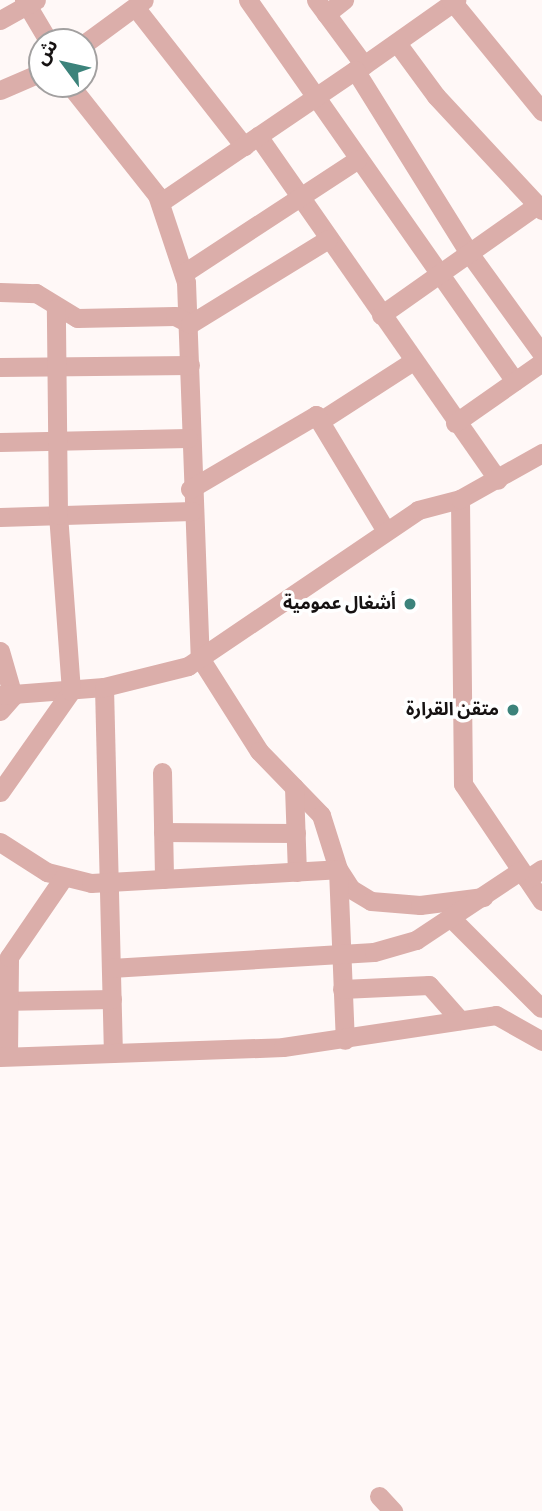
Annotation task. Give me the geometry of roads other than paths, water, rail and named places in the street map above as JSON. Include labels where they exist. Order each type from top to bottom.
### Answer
[{"type":"street","points":[[248,0],[436,274],[515,381]]},
{"type":"street","points":[[344,0],[321,7],[469,253],[542,354]]},
{"type":"street","points":[[161,202],[397,43],[453,1],[542,111]]},
{"type":"street","points":[[0,20],[29,2],[41,28]]},
{"type":"street","points":[[98,32],[132,4],[300,197],[455,423],[498,480]]},
{"type":"street","points":[[381,314],[436,274],[540,207],[436,96],[397,43]]},
{"type":"street","points":[[0,90],[28,78]]},
{"type":"street","points":[[80,98],[161,202],[184,273],[190,324],[188,438],[200,657],[259,751],[321,815],[338,870],[345,1040]]},
{"type":"street","points":[[184,273],[357,160]]},
{"type":"street","points":[[190,324],[328,239]]},
{"type":"street","points":[[0,292],[36,293],[56,308],[77,318],[175,316],[190,324]]},
{"type":"street","points":[[0,792],[71,691],[58,515],[56,308]]},
{"type":"street","points":[[320,421],[413,362]]},
{"type":"street","points":[[455,423],[542,362]]},
{"type":"street","points":[[0,368],[190,365]]},
{"type":"street","points":[[190,489],[316,415],[386,531]]},
{"type":"street","points":[[0,442],[188,438]]},
{"type":"street","points":[[0,651],[4,701],[151,680],[200,657],[418,510],[460,499],[542,453]]},
{"type":"street","points":[[460,499],[463,784],[529,873],[542,901]]},
{"type":"street","points":[[0,517],[192,511]]},
{"type":"street","points":[[104,687],[113,1053]]},
{"type":"street","points":[[162,772],[164,879]]},
{"type":"street","points":[[294,787],[297,872]]},
{"type":"street","points":[[163,832],[296,833]]},
{"type":"street","points":[[0,842],[62,878],[108,882],[338,870]]},
{"type":"street","points":[[338,870],[351,889],[371,901],[420,905],[483,897]]},
{"type":"street","points":[[111,968],[340,956],[416,940],[483,897],[529,873]]},
{"type":"street","points":[[62,878],[9,957],[3,1001],[4,1056],[113,1053],[345,1040],[496,1015],[522,1026],[542,1041]]},
{"type":"street","points":[[451,918],[542,1007],[522,1026]]},
{"type":"street","points":[[342,989],[429,985],[460,1020]]},
{"type":"street","points":[[3,1001],[112,999]]},
{"type":"street","points":[[379,1496],[393,1511]]},
{"type":"place","name":"أشغال عمومية","points":[[410,604]]},
{"type":"place","name":"متقن القرارة","points":[[513,710]]}]
